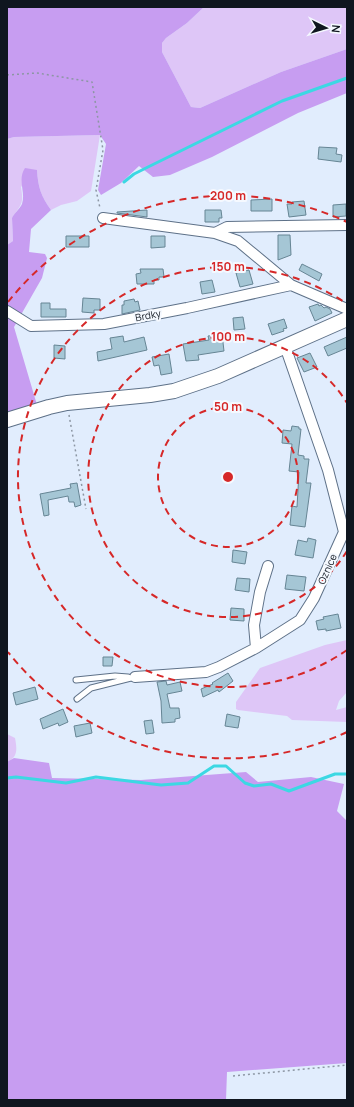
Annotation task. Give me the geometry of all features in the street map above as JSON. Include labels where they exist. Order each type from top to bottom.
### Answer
[{"type":"street","points":[[103,218],[215,233],[238,241],[291,285],[347,309]]},
{"type":"street","points":[[215,233],[227,227],[347,225]]},
{"type":"street","name":"Brdky","points":[[7,311],[31,326],[104,324],[187,308],[291,285]]},
{"type":"street","points":[[7,420],[67,403],[150,395],[174,391],[218,376],[347,319]]},
{"type":"street","name":"Oznice","points":[[135,677],[206,672],[256,648],[300,620],[314,598],[344,532],[344,512],[285,346]]},
{"type":"street","points":[[256,648],[254,624],[260,592],[268,566]]},
{"type":"lane","points":[[76,680],[116,676],[135,677]]},
{"type":"lane","points":[[77,699],[91,688],[135,677]]},
{"type":"lane","points":[[85,678],[91,688]]},
{"type":"path","points":[[7,75],[37,73],[92,82],[103,150],[96,190],[103,218]]},
{"type":"path","points":[[67,403],[86,509]]},
{"type":"path","points":[[233,1076],[347,1065]]},
{"type":"shaded area","points":[[7,7],[204,7],[162,43],[162,52],[191,107],[200,108],[281,72],[347,49],[347,93],[298,113],[212,157],[170,175],[153,177],[139,166],[121,183],[101,195],[98,190],[106,144],[100,135],[14,137],[7,139]]},
{"type":"shaded area","points":[[204,7],[347,7],[347,49],[281,72],[200,108],[191,107],[162,52],[162,43]]},
{"type":"shaded area","points":[[100,135],[91,191],[77,201],[61,205],[51,210],[41,191],[37,170],[21,187],[22,201],[20,207],[12,218],[13,241],[7,245],[7,139],[14,137]]},
{"type":"shaded area","points":[[25,168],[37,170],[41,191],[51,210],[31,229],[29,252],[45,254],[47,258],[42,278],[14,327],[37,405],[7,414],[7,245],[13,241],[12,218],[20,208],[23,200],[22,177]]},
{"type":"shaded area","points":[[347,640],[347,692],[339,701],[336,710],[347,707],[347,722],[292,720],[287,716],[236,709],[236,702],[260,668],[325,645]]},
{"type":"shaded area","points":[[7,734],[15,738],[16,749],[14,757],[8,762]]},
{"type":"shaded area","points":[[14,758],[49,763],[52,778],[141,780],[246,772],[258,782],[311,777],[344,784],[337,811],[347,821],[347,1063],[227,1072],[226,1100],[7,1100],[7,762]]},
{"type":"building","points":[[319,147],[337,148],[336,154],[342,155],[341,162],[318,159]]},
{"type":"building","points":[[272,199],[272,211],[251,211],[251,200]]},
{"type":"building","points":[[304,201],[306,215],[289,217],[287,204]]},
{"type":"building","points":[[346,204],[346,216],[333,217],[333,205]]},
{"type":"building","points":[[147,210],[147,217],[117,213],[117,212]]},
{"type":"building","points":[[205,210],[221,210],[222,218],[219,218],[219,222],[205,222]]},
{"type":"building","points":[[278,235],[290,235],[291,255],[278,260]]},
{"type":"building","points":[[66,236],[89,236],[89,247],[66,247]]},
{"type":"building","points":[[151,236],[165,236],[165,247],[151,248]]},
{"type":"building","points":[[302,264],[322,274],[319,281],[299,270]]},
{"type":"building","points":[[140,269],[163,269],[164,277],[159,277],[159,280],[154,280],[154,284],[137,284],[136,274],[141,273]]},
{"type":"building","points":[[249,270],[253,284],[240,287],[236,273]]},
{"type":"building","points":[[212,280],[215,292],[202,294],[200,282]]},
{"type":"building","points":[[83,298],[100,299],[100,310],[94,310],[94,313],[82,312]]},
{"type":"building","points":[[134,299],[135,302],[138,301],[140,310],[122,314],[122,305],[124,305],[124,301]]},
{"type":"building","points":[[41,303],[50,303],[50,309],[66,309],[66,317],[41,317]]},
{"type":"building","points":[[318,304],[319,306],[321,305],[324,308],[326,307],[330,309],[332,313],[315,321],[309,307]]},
{"type":"building","points":[[243,317],[245,329],[234,330],[233,318]]},
{"type":"building","points":[[284,319],[287,328],[283,329],[284,331],[272,335],[268,324]]},
{"type":"building","points":[[222,334],[224,351],[198,355],[199,360],[186,361],[183,344],[209,340],[208,336]]},
{"type":"building","points":[[123,336],[124,342],[144,337],[147,350],[98,361],[97,352],[112,349],[110,338]]},
{"type":"building","points":[[347,337],[347,348],[328,356],[324,347]]},
{"type":"building","points":[[54,345],[65,346],[65,359],[54,358]]},
{"type":"building","points":[[310,353],[317,367],[304,372],[297,358]]},
{"type":"building","points":[[169,354],[172,373],[161,375],[159,365],[154,366],[152,357]]},
{"type":"building","points":[[292,426],[299,427],[299,429],[301,429],[298,455],[304,456],[304,459],[309,459],[306,483],[311,483],[305,527],[290,525],[292,506],[297,507],[299,472],[289,471],[292,444],[282,443],[283,430],[291,431]]},
{"type":"building","points":[[77,483],[81,505],[75,507],[74,502],[69,502],[68,496],[48,500],[49,515],[44,516],[40,494],[71,488],[70,484]]},
{"type":"building","points":[[308,538],[316,540],[313,558],[295,555],[298,540],[307,542]]},
{"type":"building","points":[[233,550],[247,552],[245,564],[232,562]]},
{"type":"building","points":[[287,575],[306,577],[304,591],[285,589]]},
{"type":"building","points":[[237,578],[250,579],[249,592],[235,590]]},
{"type":"building","points":[[231,608],[244,609],[244,621],[230,620]]},
{"type":"building","points":[[338,614],[341,628],[326,631],[326,629],[318,630],[316,621],[324,619],[323,617]]},
{"type":"building","points":[[103,657],[113,657],[112,666],[103,666]]},
{"type":"building","points":[[228,673],[233,681],[219,692],[218,690],[203,697],[201,689],[213,684],[212,683]]},
{"type":"building","points":[[166,681],[167,685],[180,682],[182,691],[167,694],[170,708],[179,708],[180,718],[175,719],[175,722],[162,723],[161,701],[157,682]]},
{"type":"building","points":[[35,687],[38,699],[16,705],[13,693]]},
{"type":"building","points":[[63,709],[68,722],[59,726],[58,723],[43,729],[40,719]]},
{"type":"building","points":[[227,714],[240,717],[238,728],[225,726]]},
{"type":"building","points":[[152,720],[154,733],[146,734],[144,721]]},
{"type":"building","points":[[90,723],[92,733],[76,737],[74,726]]},
{"type":"waterway","points":[[124,182],[134,174],[282,101],[347,78]]},
{"type":"waterway","points":[[7,778],[16,777],[66,783],[96,777],[161,785],[188,783],[214,766],[226,766],[245,783],[254,786],[271,784],[289,791],[335,774],[347,774]]}]
